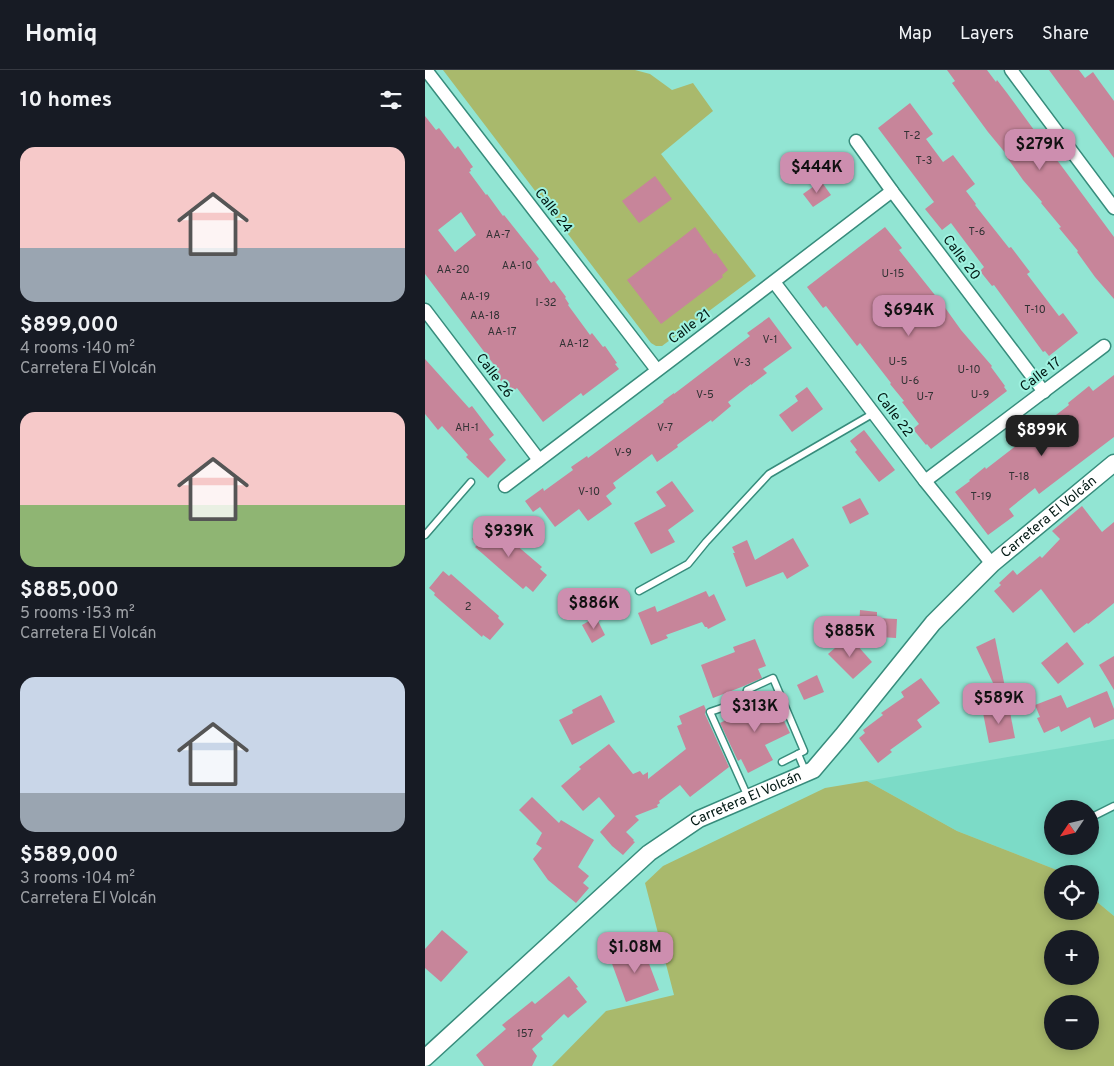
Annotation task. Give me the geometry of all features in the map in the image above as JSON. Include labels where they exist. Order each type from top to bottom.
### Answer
[{"type":"street","name":"Calle 24","points":[[426,70],[657,370]]},
{"type":"street","points":[[1011,70],[1114,208]]},
{"type":"street","name":"Calle 20","points":[[855,141],[1044,392]]},
{"type":"street","name":"Calle 21","points":[[505,486],[892,191]]},
{"type":"street","name":"Calle 22","points":[[775,282],[925,481],[992,564]]},
{"type":"street","name":"Calle 26","points":[[427,319],[539,460]]},
{"type":"street","name":"Calle 17","points":[[925,481],[1103,346]]},
{"type":"street","name":"Carretera El Volcán","points":[[425,1058],[649,853],[699,819],[813,770],[933,623],[992,564],[1114,463]]},
{"type":"lane","points":[[639,591],[688,564],[769,474],[874,413]]},
{"type":"lane","points":[[425,535],[471,482]]},
{"type":"lane","points":[[748,798],[710,712],[745,700],[747,690],[773,678],[804,750],[782,762]]},
{"type":"lane","points":[[798,754],[806,774]]},
{"type":"lane","points":[[1099,814],[1114,806]]},
{"type":"shaded area","points":[[443,70],[635,70],[650,74],[672,90],[693,83],[713,111],[661,154],[756,276],[662,346],[656,346],[651,343]]},
{"type":"shaded area","points":[[1114,739],[1114,916],[1099,904],[1099,865],[1044,865],[957,831],[867,781]]},
{"type":"shaded area","points":[[867,781],[957,831],[1044,865],[1044,920],[1099,920],[1099,904],[1114,916],[1114,1066],[552,1066],[606,1011],[674,995],[645,883],[663,866],[825,788]]},
{"type":"building","points":[[947,70],[987,70],[996,82],[997,80],[1114,237],[1114,299],[1095,277],[1078,251],[1059,228],[1061,227],[1023,180],[1007,155],[952,83],[955,81]]},
{"type":"building","points":[[1049,70],[1079,70],[1085,78],[1093,72],[1114,101],[1114,158]]},
{"type":"building","points":[[910,103],[933,134],[926,139],[943,162],[953,155],[975,184],[966,191],[975,205],[1030,272],[1027,274],[1059,316],[1063,313],[1078,333],[1049,356],[1045,351],[1043,352],[994,285],[992,286],[980,271],[984,267],[951,223],[942,230],[925,209],[934,202],[878,128]]},
{"type":"building","points":[[425,116],[436,130],[439,128],[455,149],[458,146],[473,167],[469,172],[539,259],[536,262],[551,283],[554,281],[566,297],[568,305],[590,335],[592,333],[603,347],[605,346],[619,369],[583,396],[581,393],[543,422],[517,388],[511,393],[491,369],[495,366],[425,274]],"holes":[[[461,212],[476,235],[455,252],[438,230]]]},
{"type":"building","points":[[655,176],[672,199],[639,223],[622,201]]},
{"type":"building","points":[[821,181],[831,195],[813,207],[803,194]]},
{"type":"building","points":[[695,227],[728,270],[722,275],[723,277],[661,324],[627,280]]},
{"type":"building","points":[[885,227],[902,248],[899,250],[961,330],[992,366],[1007,391],[931,449],[913,429],[919,424],[902,402],[904,401],[891,383],[860,343],[857,346],[826,306],[823,308],[807,287]]},
{"type":"building","points":[[769,317],[792,348],[763,369],[767,373],[728,402],[731,406],[712,422],[711,420],[657,462],[652,454],[613,483],[616,488],[606,496],[612,504],[588,521],[579,509],[555,527],[540,507],[533,512],[525,501],[543,488],[544,491],[573,470],[571,467],[587,456],[588,458],[664,402],[750,336],[747,333]]},
{"type":"building","points":[[425,359],[469,408],[472,406],[494,435],[489,439],[506,460],[488,478],[466,457],[468,455],[442,426],[438,430],[425,414]]},
{"type":"building","points":[[1114,375],[1114,437],[1039,494],[1035,488],[1009,509],[1014,516],[988,535],[955,492],[985,467],[986,469],[1017,445],[1016,443],[1069,405],[1068,403],[1089,386],[1093,391]]},
{"type":"building","points":[[807,387],[823,409],[792,432],[779,415],[798,401],[795,396]]},
{"type":"building","points":[[864,430],[895,470],[879,482],[855,452],[857,450],[850,441]]},
{"type":"building","points":[[672,481],[694,511],[668,530],[675,542],[651,554],[634,523],[666,506],[656,492]]},
{"type":"building","points":[[860,498],[869,514],[850,524],[842,507]]},
{"type":"building","points":[[1082,506],[1102,532],[1114,522],[1114,603],[1074,633],[1041,589],[1013,613],[994,591],[1001,585],[999,583],[1013,570],[1017,575],[1040,556],[1042,558],[1060,539],[1052,531]]},
{"type":"building","points":[[486,522],[492,528],[494,526],[542,567],[540,569],[547,575],[533,592],[526,586],[523,589],[475,547],[478,544],[472,539]]},
{"type":"building","points":[[793,538],[809,566],[787,579],[783,572],[746,587],[732,547],[747,540],[755,560]]},
{"type":"building","points":[[443,571],[449,576],[451,574],[499,616],[498,618],[504,624],[490,640],[483,635],[482,637],[434,595],[435,593],[429,588]]},
{"type":"building","points":[[706,591],[709,597],[714,594],[726,620],[708,629],[702,622],[666,635],[668,638],[651,645],[638,613],[655,606],[657,612]]},
{"type":"building","points":[[860,610],[877,612],[877,618],[897,619],[896,638],[849,635],[859,627]]},
{"type":"building","points":[[596,617],[605,635],[592,643],[582,625]]},
{"type":"building","points":[[849,636],[872,662],[853,679],[828,654]]},
{"type":"building","points":[[995,638],[1008,702],[1003,704],[976,647]]},
{"type":"building","points":[[755,639],[766,666],[758,669],[762,678],[713,698],[701,665],[735,652],[733,647]]},
{"type":"building","points":[[1067,642],[1084,664],[1058,684],[1041,663]]},
{"type":"building","points":[[1114,656],[1114,690],[1099,665]]},
{"type":"building","points":[[817,675],[824,692],[804,700],[797,685]]},
{"type":"building","points":[[921,678],[940,703],[917,720],[922,727],[890,750],[892,752],[878,763],[859,738],[865,733],[863,730],[883,715],[881,713],[904,697],[901,692]]},
{"type":"building","points":[[1107,691],[1114,709],[1114,719],[1094,728],[1090,717],[1061,732],[1059,726],[1044,733],[1037,718],[1040,717],[1035,705],[1061,695],[1067,708]]},
{"type":"building","points":[[601,695],[615,722],[572,745],[559,720],[573,713],[572,710]]},
{"type":"building","points":[[772,697],[790,733],[765,745],[773,760],[748,773],[741,759],[738,761],[720,723]]},
{"type":"building","points":[[704,705],[705,714],[729,767],[690,797],[680,785],[659,801],[658,807],[635,816],[639,820],[626,832],[635,842],[623,855],[600,832],[615,816],[599,797],[583,811],[561,786],[581,769],[579,767],[609,744],[633,774],[640,771],[643,775],[648,772],[648,779],[686,749],[677,726],[682,724],[679,716]]},
{"type":"building","points":[[1009,707],[1015,738],[989,743],[983,713]]},
{"type":"building","points":[[532,797],[559,823],[561,820],[594,840],[578,867],[589,876],[583,883],[589,888],[576,903],[548,880],[533,859],[542,848],[536,844],[542,833],[519,810]]},
{"type":"building","points":[[442,930],[468,952],[441,982],[425,968],[425,949]]},
{"type":"building","points":[[642,945],[659,990],[626,1002],[611,961],[628,954],[626,951]]},
{"type":"building","points":[[569,976],[587,1002],[568,1018],[564,1014],[541,1036],[543,1039],[532,1049],[537,1056],[532,1066],[484,1066],[476,1055],[506,1029],[502,1025],[532,1001],[535,1004]]}]
